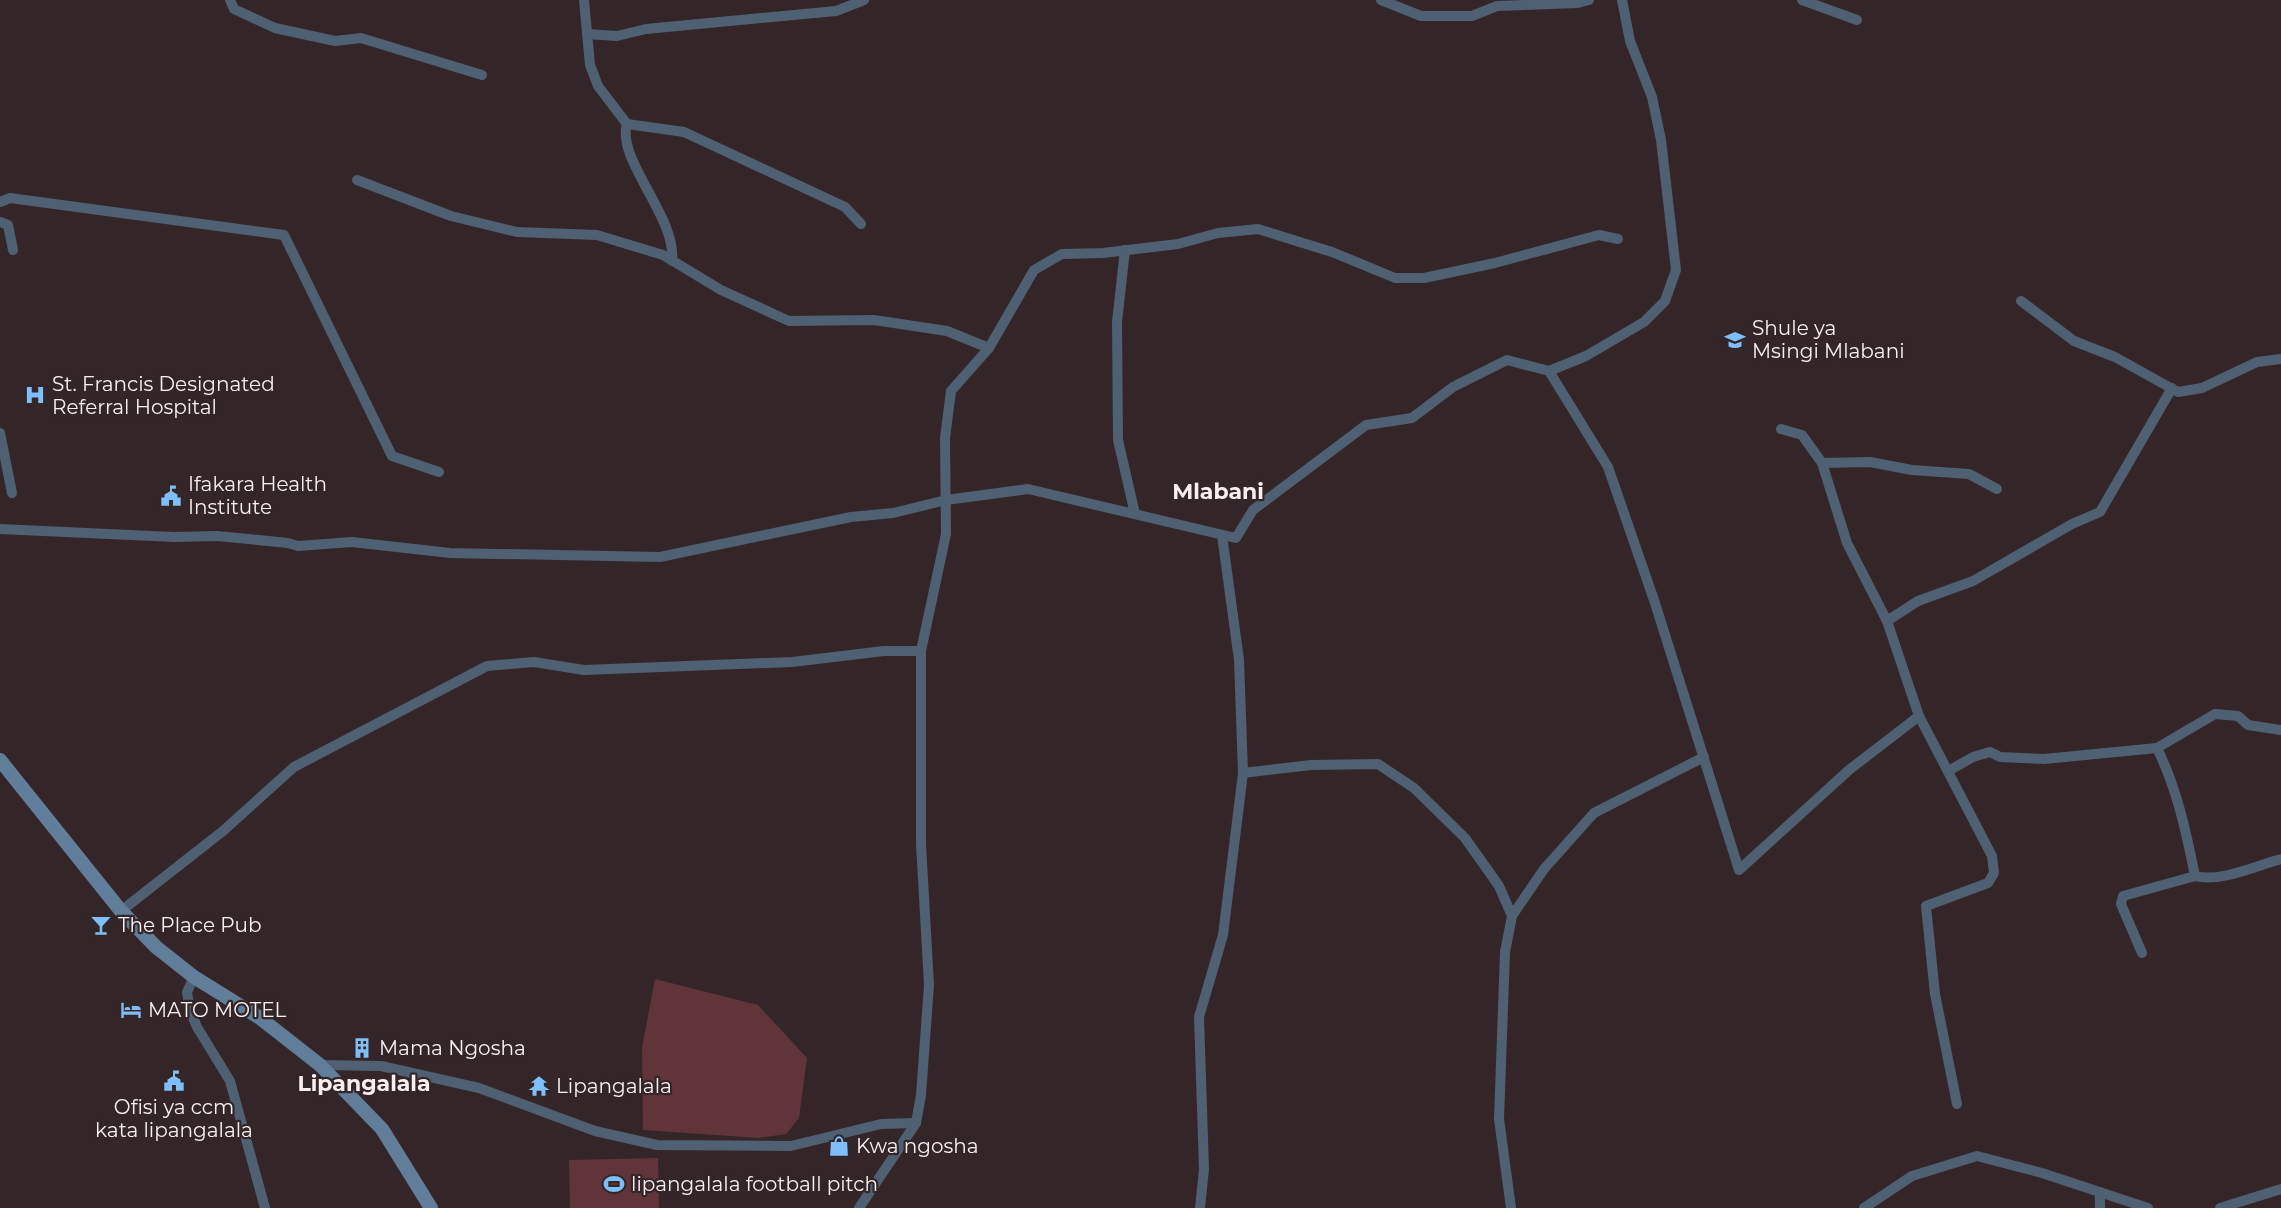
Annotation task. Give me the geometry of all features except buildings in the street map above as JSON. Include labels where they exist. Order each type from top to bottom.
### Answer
[{"type":"main road","points":[[0,760],[121,911],[156,947],[194,977],[260,1018],[320,1065],[382,1129],[431,1208]]},
{"type":"street","points":[[230,0],[234,9],[275,28],[335,41],[361,38],[482,75]]},
{"type":"street","points":[[584,0],[590,65],[598,86],[627,124],[626,146],[655,202],[673,250],[672,261]]},
{"type":"street","points":[[587,34],[616,36],[646,29],[836,11],[864,0]]},
{"type":"street","points":[[1381,0],[1421,16],[1472,16],[1497,6],[1578,3],[1589,0]]},
{"type":"street","points":[[0,530],[174,537],[217,536],[298,546],[351,542],[450,553],[660,557],[852,518],[893,513],[946,500],[1028,489],[1236,538],[1253,510],[1366,425],[1412,418],[1454,387],[1507,360],[1549,371],[1586,356],[1644,322],[1665,301],[1676,270],[1661,140],[1652,97],[1630,41],[1622,0]]},
{"type":"street","points":[[1802,0],[1857,20]]},
{"type":"street","points":[[627,124],[684,132],[845,207],[861,224]]},
{"type":"street","points":[[357,180],[451,216],[517,232],[597,235],[663,255],[721,290],[789,321],[874,320],[947,331],[989,348]]},
{"type":"street","points":[[0,202],[9,198],[284,235],[392,456],[439,472]]},
{"type":"street","points":[[0,222],[8,225],[14,250]]},
{"type":"street","points":[[859,1208],[916,1123],[921,1095],[929,985],[921,844],[921,651],[946,534],[945,438],[951,391],[989,348],[1034,270],[1062,254],[1178,244],[1218,233],[1258,229],[1332,252],[1395,278],[1424,278],[1495,263],[1599,235],[1618,239]]},
{"type":"street","points":[[1125,250],[1117,322],[1118,440],[1135,514]]},
{"type":"street","points":[[2021,301],[2074,341],[2115,357],[2178,392],[2191,392],[2257,362],[2281,359]]},
{"type":"street","points":[[1549,371],[1608,467],[1739,870],[1849,771],[1919,716]]},
{"type":"street","points":[[1887,621],[1918,601],[1973,581],[2072,524],[2100,512],[2172,388]]},
{"type":"street","points":[[1781,429],[1802,435],[1822,463],[1847,543],[1887,621],[1919,716],[1950,770],[1992,856],[1994,873],[1988,884],[1926,906],[1935,994],[1957,1104]]},
{"type":"street","points":[[0,433],[12,493]]},
{"type":"street","points":[[1822,463],[1870,462],[1912,470],[1969,474],[1997,489]]},
{"type":"street","points":[[1200,1208],[1204,1169],[1198,1017],[1223,935],[1243,772],[1239,660],[1222,535]]},
{"type":"street","points":[[121,911],[223,831],[294,767],[487,666],[534,662],[584,670],[792,662],[884,651],[921,651]]},
{"type":"street","points":[[1950,770],[1973,757],[1990,752],[2000,757],[2044,759],[2157,748],[2215,714],[2238,716],[2248,725],[2281,730]]},
{"type":"street","points":[[2157,748],[2172,779],[2181,809],[2195,876]]},
{"type":"street","points":[[1511,1208],[1499,1119],[1505,952],[1512,916],[1545,869],[1594,813],[1704,757]]},
{"type":"street","points":[[1243,772],[1311,765],[1378,764],[1414,788],[1465,838],[1499,886],[1512,916]]},
{"type":"street","points":[[2142,953],[2121,904],[2123,896],[2195,876],[2236,873],[2281,859]]},
{"type":"street","points":[[194,977],[187,993],[190,1010],[197,1027],[230,1081],[265,1208]]},
{"type":"street","points":[[320,1065],[381,1066],[478,1088],[595,1131],[657,1145],[791,1146],[881,1124],[916,1123]]},
{"type":"street","points":[[1864,1208],[1912,1176],[1977,1156],[2042,1173],[2148,1208]]},
{"type":"street","points":[[2220,1208],[2281,1189]]},
{"type":"street","points":[[2100,1192],[2100,1208]]},
{"type":"shaded area","name":"Lipangalala","points":[[655,979],[758,1005],[807,1058],[799,1118],[786,1134],[759,1138],[643,1130],[642,1048]]},
{"type":"shaded area","name":"lipangalala football pitch","points":[[658,1158],[659,1208],[570,1208],[569,1160]]},
{"type":"place","name":"Shule ya Msingi Mlabani","points":[[1735,340]]},
{"type":"place","name":"St. Francis Designated Referral Hospital","points":[[35,395]]},
{"type":"place","name":"Ifakara Health Institute","points":[[171,496]]},
{"type":"place","name":"The Place Pub","points":[[101,925]]},
{"type":"place","name":"MATO MOTEL","points":[[131,1010]]},
{"type":"place","name":"Mama Ngosha","points":[[362,1048]]},
{"type":"place","name":"Ofisi ya ccm kata lipangalala","points":[[174,1081]]},
{"type":"place","name":"Lipangalala","points":[[539,1086]]},
{"type":"place","name":"Kwa ngosha","points":[[839,1146]]},
{"type":"place","name":"lipangalala football pitch","points":[[614,1184]]},
{"type":"district","name":"Mlabani","points":[[1218,491]]},
{"type":"district","name":"Lipangalala","points":[[364,1083]]}]
